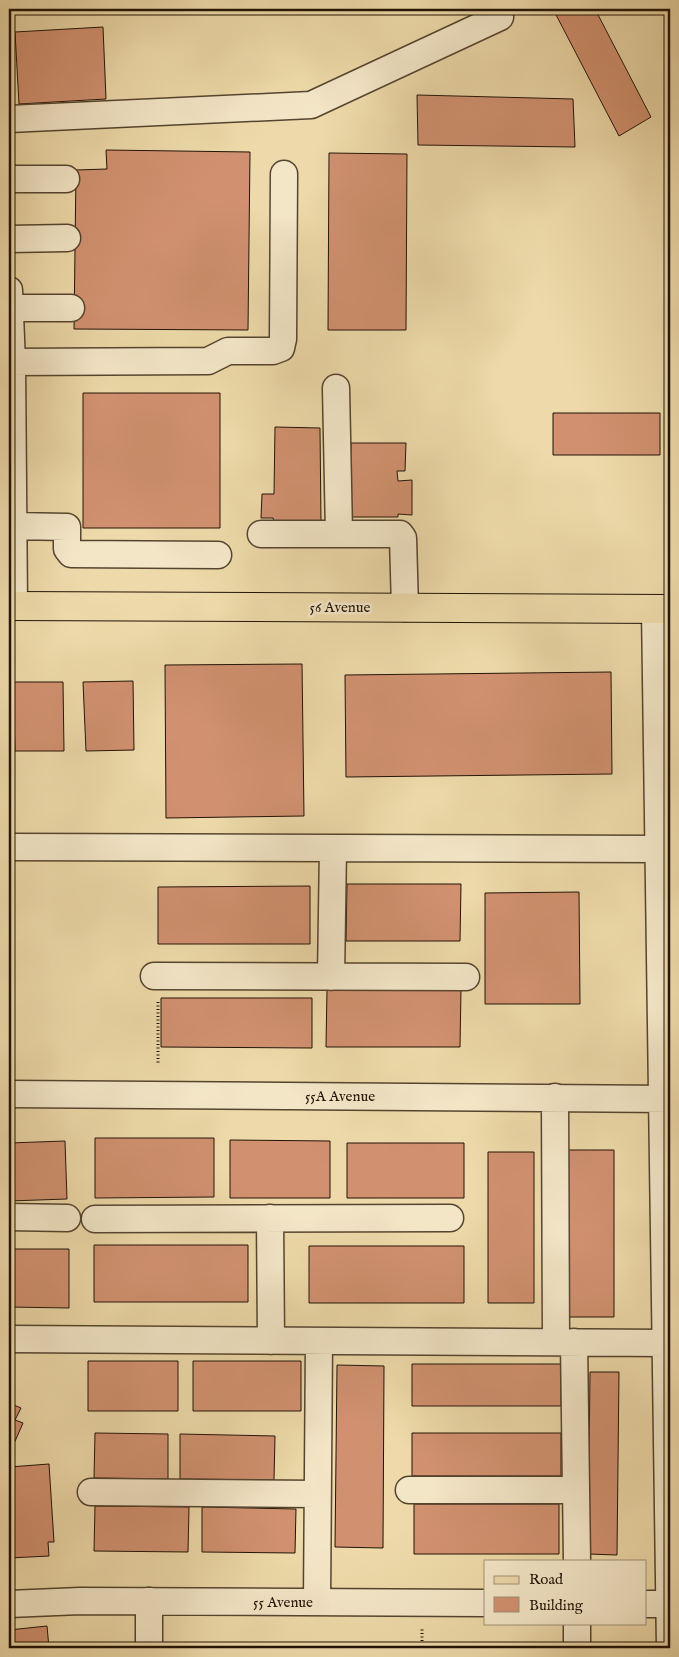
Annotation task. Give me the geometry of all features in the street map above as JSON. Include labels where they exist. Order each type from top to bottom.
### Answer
[{"type":"main road","name":"56 Avenue","points":[[11,606],[663,609]]},
{"type":"street","points":[[9,119],[311,105],[500,17]]},
{"type":"street","points":[[10,363],[208,361],[228,350],[274,350],[281,348],[283,339],[284,174]]},
{"type":"street","points":[[9,179],[66,179]]},
{"type":"street","points":[[9,240],[67,238]]},
{"type":"street","points":[[9,290],[13,526],[11,606]]},
{"type":"street","points":[[9,308],[70,308]]},
{"type":"street","points":[[336,388],[339,534]]},
{"type":"street","points":[[13,526],[67,528],[67,549],[71,554],[218,555]]},
{"type":"street","points":[[261,534],[402,535],[405,608]]},
{"type":"street","points":[[663,609],[659,849],[666,1098],[666,1343],[657,1604],[670,1648]]},
{"type":"street","points":[[9,847],[659,849]]},
{"type":"street","points":[[331,977],[333,848]]},
{"type":"street","points":[[156,976],[466,977]]},
{"type":"street","name":"55A Avenue","points":[[9,1094],[666,1098]]},
{"type":"street","points":[[555,1097],[565,1342],[576,1490],[577,1560]]},
{"type":"street","points":[[9,1217],[67,1218]]},
{"type":"street","points":[[270,1218],[271,1341]]},
{"type":"street","points":[[95,1219],[450,1218]]},
{"type":"street","points":[[9,1339],[666,1343]]},
{"type":"street","points":[[318,1602],[319,1341]]},
{"type":"street","points":[[408,1490],[576,1490]]},
{"type":"street","points":[[91,1492],[318,1494]]},
{"type":"street","name":"55 Avenue","points":[[9,1604],[80,1601],[484,1603]]},
{"type":"street","points":[[149,1601],[149,1648]]},
{"type":"street","points":[[576,1624],[577,1648]]},
{"type":"path","points":[[156,976],[158,1064]]},
{"type":"path","points":[[422,1627],[422,1648]]},
{"type":"building","points":[[553,9],[595,9],[651,117],[619,136]]},
{"type":"building","points":[[103,27],[106,99],[19,104],[15,32]]},
{"type":"building","points":[[417,95],[573,99],[575,147],[418,145]]},
{"type":"building","points":[[106,150],[250,152],[248,330],[74,329],[76,170],[107,169]]},
{"type":"building","points":[[329,153],[407,154],[406,330],[328,330]]},
{"type":"building","points":[[83,393],[220,393],[220,528],[83,528]]},
{"type":"building","points":[[553,413],[660,413],[660,455],[553,455]]},
{"type":"building","points":[[275,427],[320,428],[321,523],[274,522],[273,518],[261,518],[262,494],[274,494]]},
{"type":"building","points":[[351,443],[406,443],[405,471],[397,471],[398,481],[412,480],[412,515],[398,514],[398,517],[349,517]]},
{"type":"building","points":[[302,664],[304,816],[166,818],[165,665]]},
{"type":"building","points":[[611,672],[612,774],[346,777],[345,675]]},
{"type":"building","points":[[133,681],[134,750],[86,751],[83,682]]},
{"type":"building","points":[[13,682],[63,682],[64,751],[15,751]]},
{"type":"building","points":[[347,884],[461,884],[460,941],[346,941]]},
{"type":"building","points":[[310,886],[310,944],[158,944],[158,887]]},
{"type":"building","points":[[579,892],[580,1004],[485,1004],[485,893]]},
{"type":"building","points":[[327,989],[461,989],[460,1047],[326,1047]]},
{"type":"building","points":[[161,998],[312,998],[312,1048],[161,1047]]},
{"type":"building","points":[[95,1138],[214,1138],[214,1197],[95,1198]]},
{"type":"building","points":[[230,1140],[330,1141],[330,1198],[230,1198]]},
{"type":"building","points":[[65,1141],[67,1199],[9,1201],[9,1143]]},
{"type":"building","points":[[347,1143],[464,1143],[464,1198],[347,1198]]},
{"type":"building","points":[[568,1150],[614,1150],[614,1317],[568,1317]]},
{"type":"building","points":[[488,1152],[534,1152],[534,1303],[488,1303]]},
{"type":"building","points":[[94,1245],[248,1245],[248,1302],[94,1302]]},
{"type":"building","points":[[309,1246],[464,1246],[464,1303],[309,1303]]},
{"type":"building","points":[[9,1249],[69,1249],[69,1308],[9,1307]]},
{"type":"building","points":[[88,1361],[178,1361],[178,1411],[88,1411]]},
{"type":"building","points":[[193,1361],[301,1361],[301,1411],[193,1411]]},
{"type":"building","points":[[412,1364],[561,1364],[561,1406],[412,1406]]},
{"type":"building","points":[[337,1365],[384,1366],[383,1548],[335,1547]]},
{"type":"building","points":[[590,1372],[619,1372],[617,1555],[588,1554]]},
{"type":"building","points":[[9,1403],[21,1408],[15,1420],[23,1423],[9,1455]]},
{"type":"building","points":[[95,1433],[168,1434],[168,1479],[94,1478]]},
{"type":"building","points":[[412,1433],[561,1433],[561,1476],[412,1476]]},
{"type":"building","points":[[180,1434],[275,1436],[274,1480],[180,1479]]},
{"type":"building","points":[[49,1464],[54,1542],[48,1542],[49,1556],[9,1558],[9,1467]]},
{"type":"building","points":[[414,1504],[559,1504],[559,1554],[414,1554]]},
{"type":"building","points":[[95,1506],[189,1507],[188,1552],[94,1551]]},
{"type":"building","points":[[202,1507],[296,1509],[295,1553],[202,1552]]},
{"type":"building","points":[[47,1626],[49,1648],[9,1648],[9,1630]]}]
